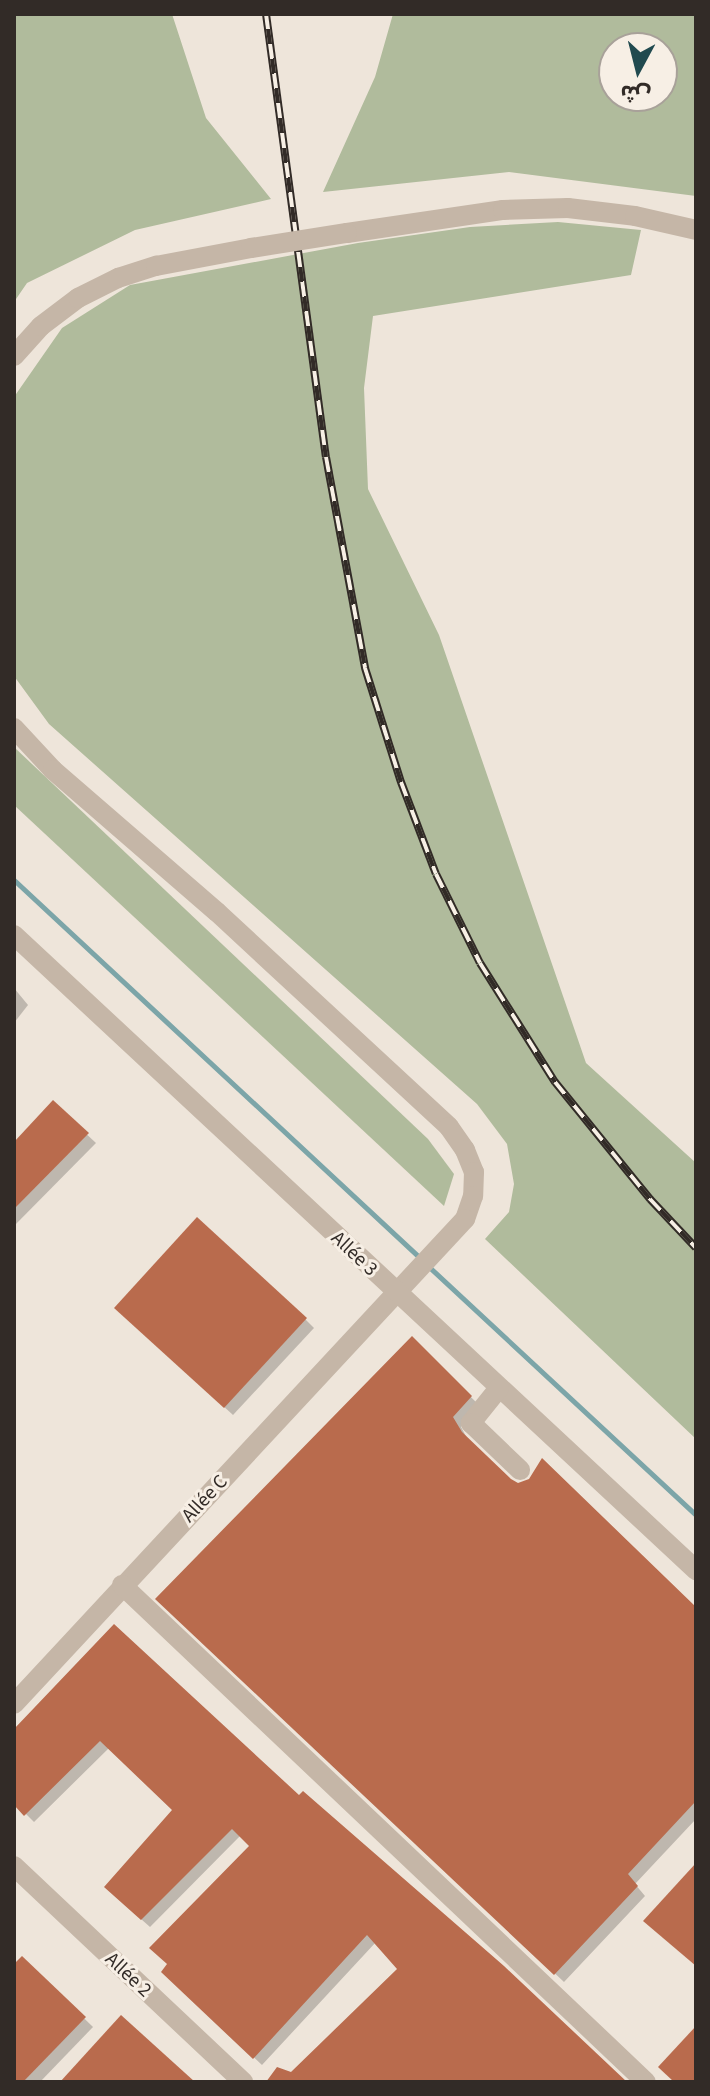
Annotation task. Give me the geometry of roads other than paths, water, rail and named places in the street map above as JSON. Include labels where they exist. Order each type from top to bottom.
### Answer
[{"type":"street","points":[[14,356],[41,326],[78,298],[118,278],[156,266],[251,248],[503,210],[568,208],[635,216],[696,230]]},
{"type":"street","name":"Allée C","points":[[14,728],[53,770],[217,912],[449,1127],[465,1150],[474,1172],[473,1196],[465,1219],[14,1704]]},
{"type":"street","name":"Allée 3","points":[[14,935],[402,1290],[499,1388],[696,1570]]},
{"type":"street","points":[[499,1388],[471,1423],[520,1470]]},
{"type":"street","points":[[122,1585],[646,2082]]},
{"type":"street","name":"Allée 2","points":[[14,1866],[243,2082]]},
{"type":"waterway","points":[[14,880],[420,1258]]},
{"type":"waterway","points":[[427,1265],[696,1515]]},
{"type":"railway","points":[[266,14],[326,457],[365,668],[401,782],[436,874],[480,963],[555,1082],[650,1199],[696,1248]]}]
